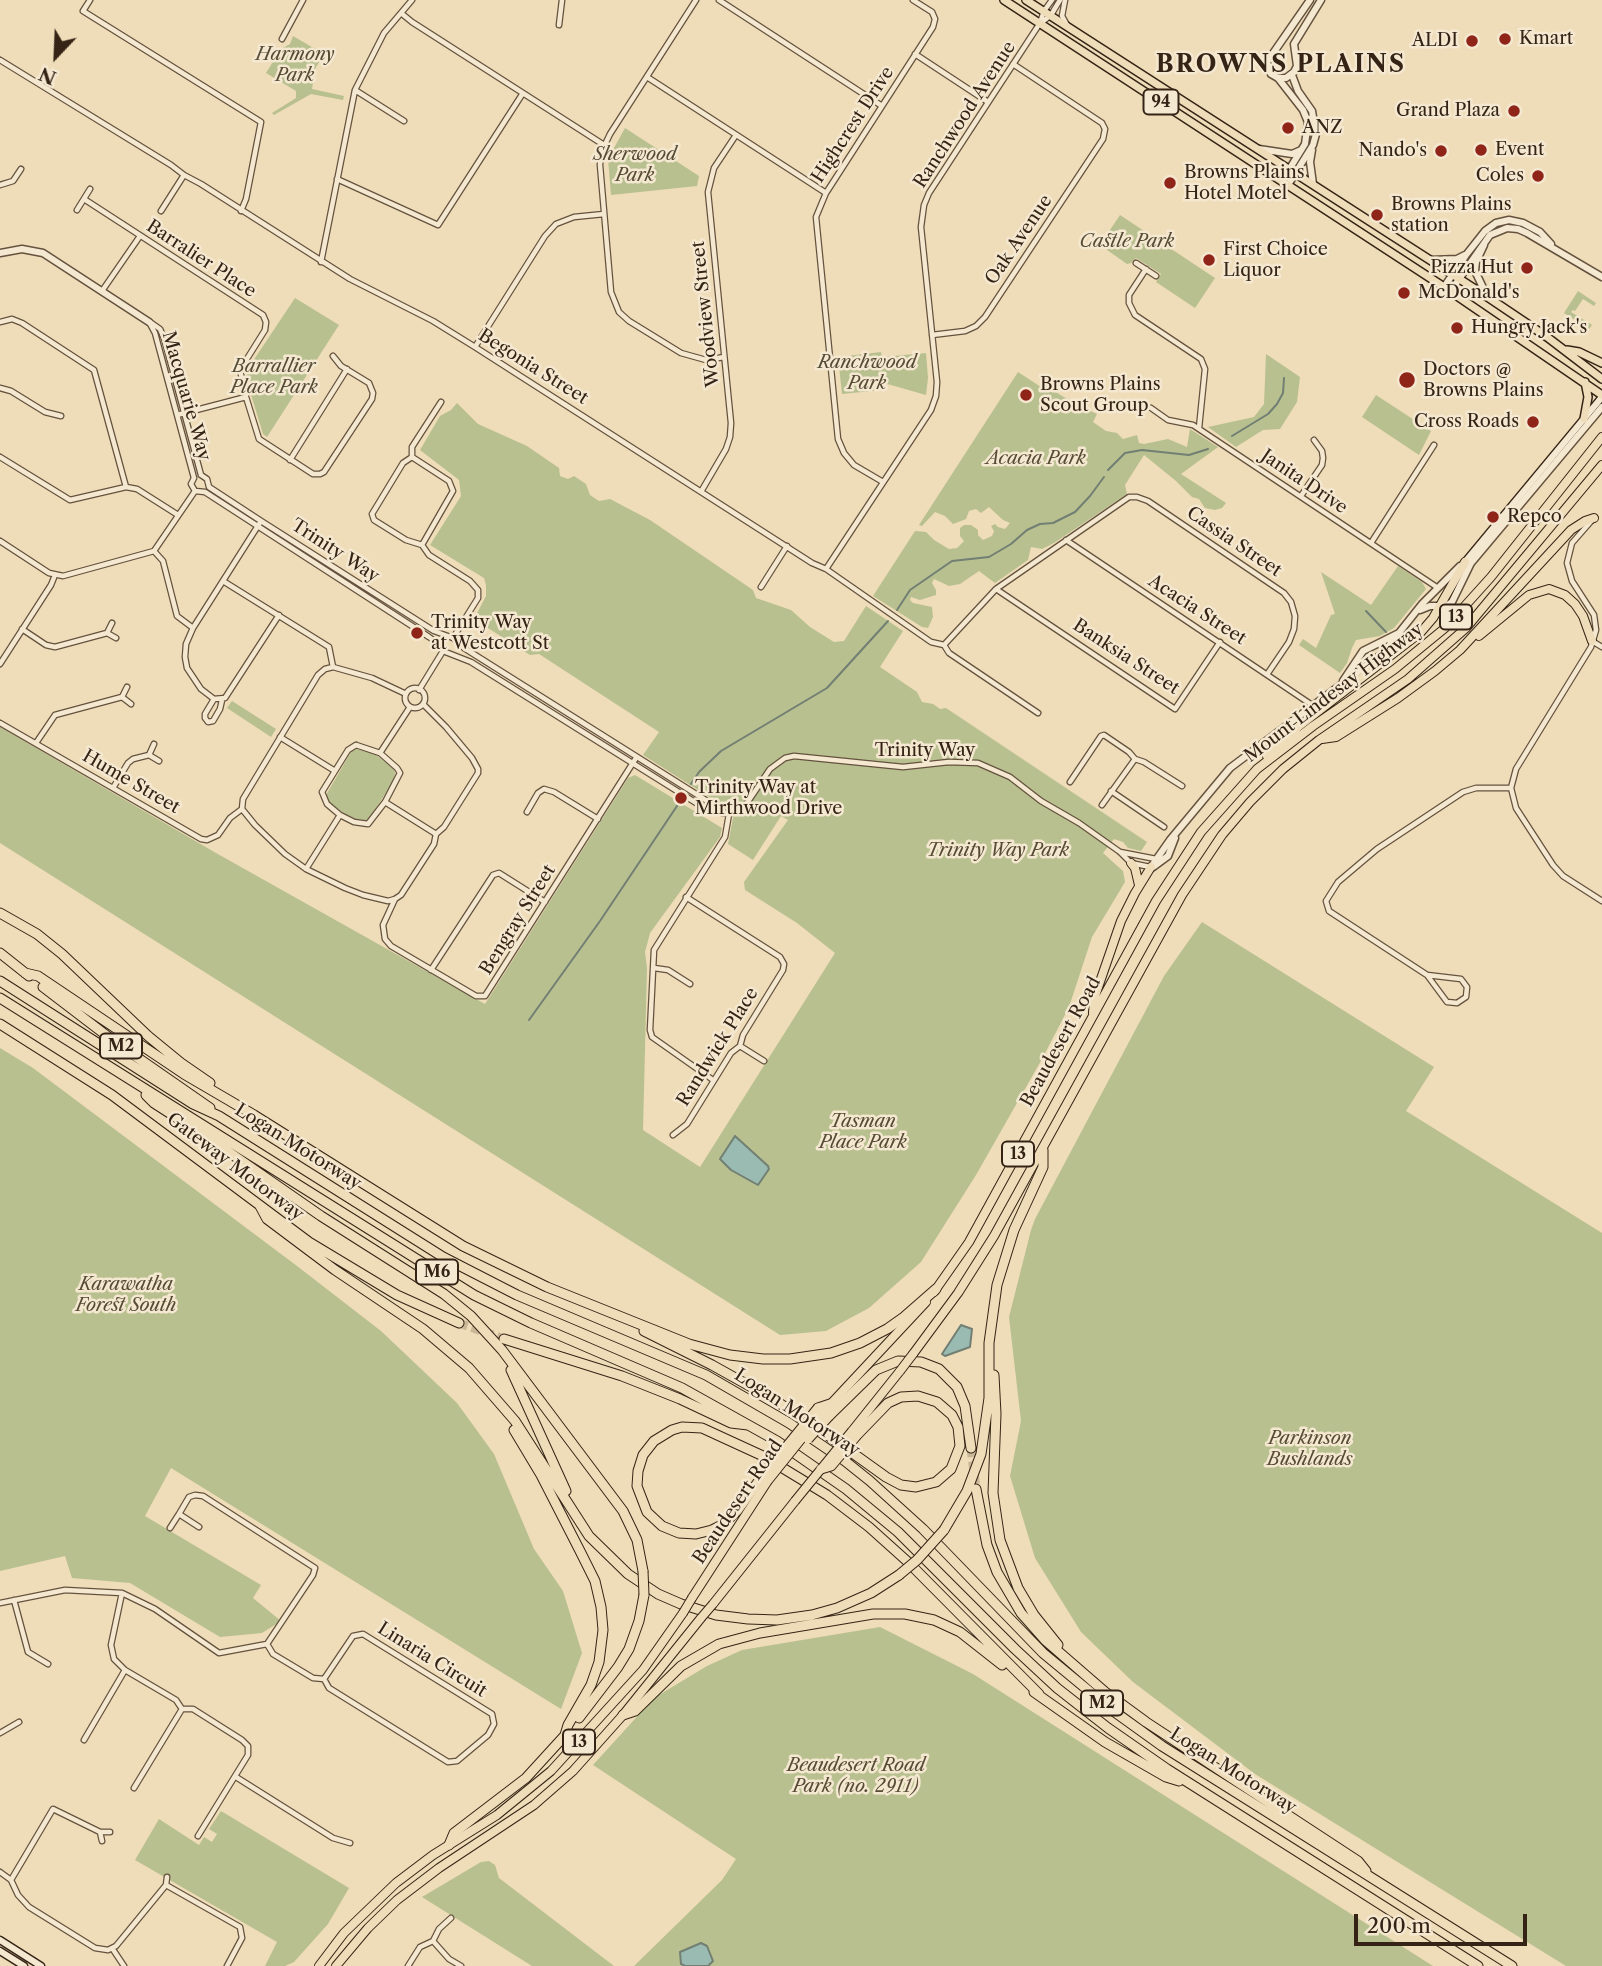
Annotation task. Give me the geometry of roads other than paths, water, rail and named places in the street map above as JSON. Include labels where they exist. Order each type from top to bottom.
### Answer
[{"type":"highway","name":"Mount Lindesay Highway","points":[[1169,880],[1201,832],[1257,769],[1304,732],[1395,669],[1445,628],[1491,577],[1602,437]]},
{"type":"highway","name":"Mount Lindesay Highway","points":[[1185,890],[1209,852],[1250,802],[1283,769],[1408,679],[1466,628],[1602,465]]},
{"type":"highway","points":[[1460,650],[1571,530],[1598,517]]},
{"type":"highway","points":[[1257,769],[1299,726],[1421,632],[1433,618],[1465,562]]},
{"type":"highway","points":[[1320,740],[1336,737],[1398,698],[1471,643],[1528,595],[1544,589],[1560,592],[1575,604],[1583,615],[1592,641]]},
{"type":"highway","points":[[1131,863],[1139,885]]},
{"type":"highway","points":[[1093,1016],[1094,999],[1121,921],[1151,867]]},
{"type":"highway","name":"Beaudesert Road","points":[[830,1404],[936,1289],[980,1223],[1169,880]]},
{"type":"highway","name":"Beaudesert Road","points":[[855,1433],[941,1317],[982,1256],[1185,890]]},
{"type":"highway","points":[[0,913],[23,925],[62,954],[181,1063],[254,1115]]},
{"type":"highway","name":"Gateway Motorway","points":[[0,953],[115,1042],[204,1102],[219,1116]]},
{"type":"highway","points":[[24,973],[38,976],[184,1074],[463,1246],[536,1282],[714,1351],[755,1359],[790,1359],[831,1353],[867,1339],[904,1317],[936,1289]]},
{"type":"highway","name":"Logan Motorway","points":[[0,981],[193,1104],[219,1116],[468,1271],[539,1305],[706,1375],[806,1434],[845,1461],[901,1508],[1043,1653],[1104,1704],[1162,1746],[1512,1966]]},
{"type":"highway","name":"Logan Motorway","points":[[0,999],[474,1295],[559,1336],[682,1388],[753,1426],[808,1461],[873,1510],[931,1562],[1015,1649],[1081,1708],[1135,1748],[1478,1966]]},
{"type":"highway","name":"Gateway Motorway","points":[[0,1024],[112,1094],[309,1242],[397,1295],[459,1323]]},
{"type":"highway","points":[[138,1085],[154,1103],[321,1216],[444,1294],[471,1316],[502,1350],[623,1511],[637,1540],[643,1571],[643,1595],[639,1621],[624,1659],[565,1735],[526,1778],[454,1833],[449,1845]]},
{"type":"highway","points":[[260,1206],[267,1219],[448,1349],[497,1398],[596,1544],[628,1574],[673,1601],[716,1615],[761,1620],[812,1615],[858,1600],[899,1575],[917,1560],[944,1530],[967,1491],[981,1454],[989,1398],[990,1321],[996,1286],[1014,1230],[1043,1167],[1043,1150]]},
{"type":"highway","points":[[636,1322],[643,1331],[773,1399],[822,1431],[886,1477],[901,1485],[916,1487],[936,1482],[951,1469],[960,1446],[958,1427],[948,1410],[937,1402],[918,1396],[901,1398],[888,1403],[855,1433],[831,1466],[821,1469]]},
{"type":"highway","name":"M2","points":[[504,1339],[643,1384],[731,1423],[753,1426]]},
{"type":"highway","points":[[502,1350],[502,1357],[523,1392],[544,1447],[566,1491],[567,1503]]},
{"type":"highway","points":[[989,1360],[995,1377],[996,1399],[994,1506],[1004,1556],[1025,1601],[1079,1670]]},
{"type":"highway","points":[[797,1443],[808,1439],[823,1412],[876,1370],[898,1361],[921,1362],[939,1369],[957,1387],[965,1406],[971,1448]]},
{"type":"highway","points":[[497,1398],[499,1410],[551,1494],[589,1568],[598,1593],[603,1630],[599,1662],[591,1685],[565,1735]]},
{"type":"highway","points":[[830,1404],[823,1412],[764,1480],[730,1518],[712,1530],[696,1534],[678,1533],[662,1525],[647,1512],[637,1486],[640,1463],[648,1448],[663,1435],[682,1427],[711,1431],[763,1456],[827,1495],[880,1537],[1039,1694]]},
{"type":"highway","name":"Beaudesert Road","points":[[319,1966],[344,1933],[370,1906],[417,1867],[514,1802],[568,1754],[643,1670],[683,1613],[764,1480],[797,1443]]},
{"type":"highway","name":"13","points":[[336,1966],[369,1928],[412,1888],[514,1820],[554,1789],[592,1752],[821,1469]]},
{"type":"highway","points":[[976,1489],[987,1545],[1004,1587],[1028,1622],[1079,1670],[1165,1735],[1358,1861],[1372,1878]]},
{"type":"highway","points":[[623,1715],[635,1711],[681,1666],[719,1644],[813,1624],[890,1613],[919,1616],[960,1632],[1089,1732],[1123,1753],[1166,1777],[1194,1785]]},
{"type":"main road","name":"94","points":[[1004,0],[1447,290],[1602,396]]},
{"type":"main road","name":"94","points":[[1026,0],[1489,298],[1564,349],[1602,379]]},
{"type":"main road","points":[[1564,349],[1579,352],[1602,363]]},
{"type":"main road","points":[[1584,382],[1588,400],[1584,419]]},
{"type":"street","points":[[90,0],[83,11],[261,122],[246,199],[241,211]]},
{"type":"street","points":[[282,40],[303,0]]},
{"type":"street","points":[[321,262],[355,90],[384,33],[412,0]]},
{"type":"street","points":[[559,25],[562,0]]},
{"type":"street","points":[[696,0],[604,145],[600,164],[611,292],[620,312],[629,321],[681,354],[706,360],[724,357]]},
{"type":"street","points":[[719,0],[882,106]]},
{"type":"street","name":"Highcrest Drive","points":[[883,482],[854,465],[844,453],[838,439],[816,230],[817,217],[826,193],[933,27],[935,19],[932,12],[913,0]]},
{"type":"street","points":[[1047,13],[1052,0]]},
{"type":"street","points":[[1047,13],[1060,0]]},
{"type":"street","points":[[1065,0],[1062,16],[1068,26]]},
{"type":"street","points":[[1293,171],[1309,130],[1307,116],[1267,66],[1268,58],[1310,0]]},
{"type":"street","points":[[1278,78],[1292,75],[1297,66],[1293,49],[1296,40],[1321,0]]},
{"type":"street","points":[[401,13],[604,145]]},
{"type":"street","name":"Ranchwood Avenue","points":[[826,569],[931,410],[936,396],[937,382],[921,227],[924,205],[929,193],[1047,13]]},
{"type":"street","points":[[1274,52],[1286,50],[1296,58]]},
{"type":"street","points":[[915,54],[988,102]]},
{"type":"street","name":"Begonia Street","points":[[0,60],[349,279],[433,321],[475,347],[826,569],[932,642],[944,645],[949,653],[1038,713]]},
{"type":"street","name":"Oak Avenue","points":[[932,335],[965,331],[976,326],[985,317],[1103,139],[1105,129],[1102,123],[1013,64]]},
{"type":"street","points":[[1292,75],[1298,91],[1314,116],[1316,134],[1310,162],[1313,184]]},
{"type":"street","points":[[647,77],[826,193]]},
{"type":"street","points":[[355,90],[404,121]]},
{"type":"street","points":[[337,179],[438,225],[523,93]]},
{"type":"street","name":"Woodview Street","points":[[702,490],[730,437],[731,423],[708,192],[714,168],[736,135]]},
{"type":"street","points":[[1285,183],[1313,145]]},
{"type":"street","points":[[1259,149],[1292,154],[1302,148]]},
{"type":"street","points":[[0,185],[13,181],[21,169]]},
{"type":"street","points":[[161,211],[184,175]]},
{"type":"street","points":[[77,210],[90,189]]},
{"type":"street","name":"Barralier Place","points":[[84,199],[263,316],[266,322],[265,330],[240,370],[259,439],[313,474],[324,472],[372,399],[369,383],[333,356]]},
{"type":"street","points":[[475,347],[545,236],[556,224],[573,217],[604,214]]},
{"type":"street","points":[[1456,277],[1466,254],[1485,231],[1496,223],[1510,220],[1523,223],[1540,232],[1555,248]]},
{"type":"street","points":[[1447,290],[1484,243],[1499,230],[1518,229],[1602,276]]},
{"type":"street","points":[[102,291],[140,236]]},
{"type":"street","points":[[1484,243],[1475,271],[1489,298]]},
{"type":"street","name":"Macquarie Way","points":[[0,253],[22,249],[43,253],[160,329],[201,475]]},
{"type":"street","points":[[1429,260],[1457,259],[1466,254]]},
{"type":"street","points":[[1136,263],[1156,276]]},
{"type":"street","points":[[1146,269],[1132,291],[1129,303],[1136,315],[1201,359],[1205,369],[1199,429]]},
{"type":"street","points":[[0,322],[12,319],[22,323],[94,370],[126,487]]},
{"type":"street","name":"Macquarie Way","points":[[149,322],[155,333],[194,478]]},
{"type":"street","points":[[290,460],[347,369]]},
{"type":"street","points":[[0,388],[11,391],[45,412],[61,416]]},
{"type":"street","name":"Mount Lindesay Highway","points":[[1151,867],[1230,768],[1383,653],[1422,604],[1465,562],[1602,396]]},
{"type":"street","points":[[177,415],[246,397]]},
{"type":"street","points":[[412,457],[412,447],[441,402]]},
{"type":"street","points":[[1438,606],[1452,602],[1471,563],[1602,407]]},
{"type":"street","name":"Janita Drive","points":[[1151,408],[1168,420],[1189,423],[1199,429],[1438,588]]},
{"type":"street","points":[[1301,496],[1322,465],[1323,458],[1314,440]]},
{"type":"street","points":[[1371,543],[1434,445]]},
{"type":"street","points":[[0,457],[70,500],[126,487],[137,489],[178,515]]},
{"type":"street","points":[[412,457],[403,463],[372,514],[374,520],[405,540],[422,545],[429,555],[474,583],[478,598],[452,639]]},
{"type":"street","points":[[412,457],[449,481],[453,491],[422,545]]},
{"type":"street","points":[[0,541],[55,575],[64,576],[153,551],[195,491],[191,484],[194,478],[201,475]]},
{"type":"street","name":"Trinity Way","points":[[201,475],[207,479],[209,486],[261,521],[434,631],[452,639],[635,761]]},
{"type":"street","points":[[205,492],[209,486]]},
{"type":"street","name":"Trinity Way","points":[[195,491],[205,492],[442,648],[471,662],[718,810],[729,814],[737,811],[747,803],[770,769],[785,758],[805,756],[902,767],[966,762],[995,769],[1010,777],[1041,802],[1120,852],[1131,863]]},
{"type":"street","name":"Cassia Street","points":[[1066,540],[1125,500],[1137,497],[1148,501],[1274,584],[1291,602],[1295,616],[1294,629],[1289,642],[1268,673]]},
{"type":"street","points":[[1598,517],[1572,543],[1567,563],[1572,582],[1594,615],[1596,630],[1589,652],[1516,769],[1511,788],[1516,808],[1553,866],[1563,876],[1602,901]]},
{"type":"street","points":[[222,700],[214,699],[201,689],[187,668],[186,644],[193,628],[261,521]]},
{"type":"street","points":[[944,645],[996,589],[1066,540]]},
{"type":"street","name":"Acacia Street","points":[[1066,540],[1312,705]]},
{"type":"street","points":[[761,587],[787,546]]},
{"type":"street","points":[[153,551],[163,561],[177,616],[193,628]]},
{"type":"street","points":[[0,664],[55,575]]},
{"type":"street","points":[[223,581],[329,648],[333,667]]},
{"type":"street","name":"Banksia Street","points":[[996,589],[1175,709],[1220,642]]},
{"type":"street","name":"Mount Lindesay Highway","points":[[1418,610],[1438,606]]},
{"type":"street","points":[[214,699],[205,714],[208,722],[213,720],[222,700],[229,694],[279,615]]},
{"type":"street","points":[[107,633],[112,623]]},
{"type":"street","points":[[22,629],[46,645],[55,647],[107,633],[116,638]]},
{"type":"street","name":"Mount Lindesay Highway","points":[[1342,682],[1367,648],[1399,632]]},
{"type":"street","points":[[419,690],[442,648],[441,640],[452,639]]},
{"type":"street","points":[[451,652],[456,648],[452,639]]},
{"type":"street","points":[[1592,641],[1602,647]]},
{"type":"street","points":[[1359,656],[1362,660],[1371,662]]},
{"type":"street","points":[[395,899],[388,901],[363,895],[306,869],[268,839],[243,809],[243,799],[318,675],[325,669],[333,667],[372,678],[407,694]]},
{"type":"street","points":[[36,743],[55,715],[121,697],[127,687]]},
{"type":"street","points":[[414,689],[419,690],[425,696],[423,705],[410,707],[407,694],[414,689]]},
{"type":"street","points":[[121,697],[131,704]]},
{"type":"street","name":"Bengray Street","points":[[423,705],[458,740],[478,769],[475,779],[436,834],[434,844],[401,895],[395,899],[383,925],[385,939],[391,946],[476,996],[485,996],[635,761]]},
{"type":"street","points":[[380,753],[410,707]]},
{"type":"street","name":"Hume Street","points":[[0,723],[201,839],[207,840],[218,835],[230,818],[243,809]]},
{"type":"street","points":[[1070,782],[1104,735],[1135,759],[1182,786]]},
{"type":"street","points":[[280,737],[335,771]]},
{"type":"street","points":[[149,755],[154,744]]},
{"type":"street","points":[[363,745],[380,753],[400,774],[368,824],[340,815],[327,804],[322,792],[335,771],[352,746],[363,745]]},
{"type":"street","points":[[113,788],[132,759],[149,755],[159,761]]},
{"type":"street","points":[[1102,805],[1135,759]]},
{"type":"street","points":[[1427,975],[1461,979],[1467,987],[1465,997],[1457,1003],[1447,1002],[1427,975],[1329,911],[1326,901],[1338,882],[1377,849],[1463,792],[1476,788],[1511,788]]},
{"type":"street","points":[[527,812],[538,793],[544,789],[554,792],[598,819]]},
{"type":"street","points":[[1111,791],[1164,827]]},
{"type":"street","points":[[384,802],[436,834]]},
{"type":"street","points":[[713,1080],[652,1037],[650,1030],[654,950],[724,836],[729,814]]},
{"type":"street","points":[[306,869],[340,815]]},
{"type":"street","name":"Mount Lindesay Highway","points":[[1151,867],[1162,863],[1168,856],[1176,835]]},
{"type":"street","name":"Trinity Way","points":[[1120,852],[1157,859]]},
{"type":"street","points":[[1131,863],[1151,867]]},
{"type":"street","points":[[430,970],[493,875],[499,873],[545,902]]},
{"type":"street","name":"Randwick Place","points":[[673,1135],[687,1124],[731,1053],[740,1046],[743,1035],[783,970],[784,964],[780,957],[686,897]]},
{"type":"street","points":[[654,968],[668,970],[690,984]]},
{"type":"street","points":[[740,1046],[764,1061]]},
{"type":"street","points":[[0,1604],[65,1590],[122,1593],[155,1609],[219,1653],[267,1644],[315,1568],[203,1496],[189,1497],[170,1528]]},
{"type":"street","points":[[179,1514],[199,1527]]},
{"type":"street","points":[[122,1593],[111,1645],[114,1659],[125,1670],[176,1700],[182,1709]]},
{"type":"street","points":[[14,1600],[28,1652],[48,1664]]},
{"type":"street","name":"Linaria Circuit","points":[[363,1634],[492,1714],[494,1724],[488,1735],[457,1761],[448,1762],[329,1688],[324,1679],[353,1636],[363,1634]]},
{"type":"street","name":"Linaria Circuit","points":[[267,1644],[273,1654],[313,1678],[324,1679]]},
{"type":"street","points":[[84,1740],[125,1670]]},
{"type":"street","points":[[182,1709],[193,1709],[248,1746],[248,1755],[236,1777],[198,1836]]},
{"type":"street","points":[[134,1788],[182,1709]]},
{"type":"street","points":[[0,1733],[19,1722]]},
{"type":"street","points":[[236,1777],[333,1838],[350,1843]]},
{"type":"street","points":[[11,1880],[53,1809],[100,1832],[110,1832]]},
{"type":"street","points":[[100,1832],[102,1841]]},
{"type":"street","points":[[0,1872],[11,1880],[18,1895],[29,1907],[95,1948],[108,1950],[116,1946],[166,1885],[167,1877]]},
{"type":"street","points":[[166,1885],[240,1927],[242,1938],[227,1966]]},
{"type":"street","points":[[408,1966],[420,1947],[433,1941],[439,1928],[451,1918]]},
{"type":"street","points":[[0,1940],[41,1966]]},
{"type":"street","points":[[433,1941],[449,1959],[461,1966]]},
{"type":"street","points":[[112,1948],[124,1966]]},
{"type":"street","points":[[0,1951],[22,1965],[26,1957]]},
{"type":"water","points":[[735,1136],[768,1166],[769,1169],[758,1185],[731,1170],[720,1159]]},
{"type":"water","points":[[961,1325],[972,1329],[970,1347],[945,1356],[942,1354]]},
{"type":"water","points":[[701,1943],[707,1946],[713,1961],[708,1966],[681,1964],[680,1952]]},
{"type":"waterway","points":[[1232,436],[1268,414],[1277,404],[1283,393],[1284,378]]},
{"type":"waterway","points":[[1108,470],[1125,453],[1142,450],[1189,455],[1208,449]]},
{"type":"waterway","points":[[897,610],[910,590],[952,561],[989,557],[1011,544],[1027,530],[1040,524],[1053,523],[1075,512],[1104,477]]},
{"type":"waterway","points":[[1366,611],[1386,632]]},
{"type":"waterway","points":[[691,784],[699,772],[721,751],[827,688],[888,621]]},
{"type":"waterway","points":[[529,1020],[600,921],[679,803]]},
{"type":"tunnel","points":[[459,1323],[504,1339]]},
{"type":"tunnel","points":[[971,1448],[976,1489]]},
{"type":"place","name":"Kmart","points":[[1505,39]]},
{"type":"place","name":"ALDI","points":[[1472,41]]},
{"type":"place","name":"Grand Plaza","points":[[1514,111]]},
{"type":"place","name":"ANZ","points":[[1288,128]]},
{"type":"place","name":"Event","points":[[1481,150]]},
{"type":"place","name":"Nando's","points":[[1441,151]]},
{"type":"place","name":"Coles","points":[[1538,176]]},
{"type":"place","name":"Browns Plains Hotel Motel","points":[[1170,183]]},
{"type":"place","name":"Browns Plains station","points":[[1377,215]]},
{"type":"place","name":"First Choice Liquor","points":[[1209,260]]},
{"type":"place","name":"Pizza Hut","points":[[1527,268]]},
{"type":"place","name":"McDonald's","points":[[1404,293]]},
{"type":"place","name":"Hungry Jack's","points":[[1457,328]]},
{"type":"place","name":"Doctors @ Browns Plains","points":[[1407,380]]},
{"type":"place","name":"Browns Plains Scout Group","points":[[1026,395]]},
{"type":"place","name":"Cross Roads","points":[[1533,422]]},
{"type":"place","name":"Repco","points":[[1493,517]]},
{"type":"place","name":"Trinity Way at Westcott St","points":[[417,633]]},
{"type":"place","name":"Trinity Way at Mirthwood Drive","points":[[681,798]]},
{"type":"district","name":"BROWNS PLAINS","points":[[1281,65]]},
{"type":"park label","name":"Harmony Park","points":[[295,65]]},
{"type":"park label","name":"Sherwood Park","points":[[635,165]]},
{"type":"park label","name":"Castle Park","points":[[1127,242]]},
{"type":"park label","name":"Ranchwood Park","points":[[867,373]]},
{"type":"park label","name":"Barrallier Place Park","points":[[274,377]]},
{"type":"park label","name":"Acacia Park","points":[[1036,459]]},
{"type":"park label","name":"Trinity Way Park","points":[[998,851]]},
{"type":"park label","name":"Tasman Place Park","points":[[863,1132]]},
{"type":"park label","name":"Karawatha Forest South","points":[[126,1295]]},
{"type":"park label","name":"Parkinson Bushlands","points":[[1310,1449]]},
{"type":"park label","name":"Beaudesert Road Park (no. 2911)","points":[[856,1776]]}]
